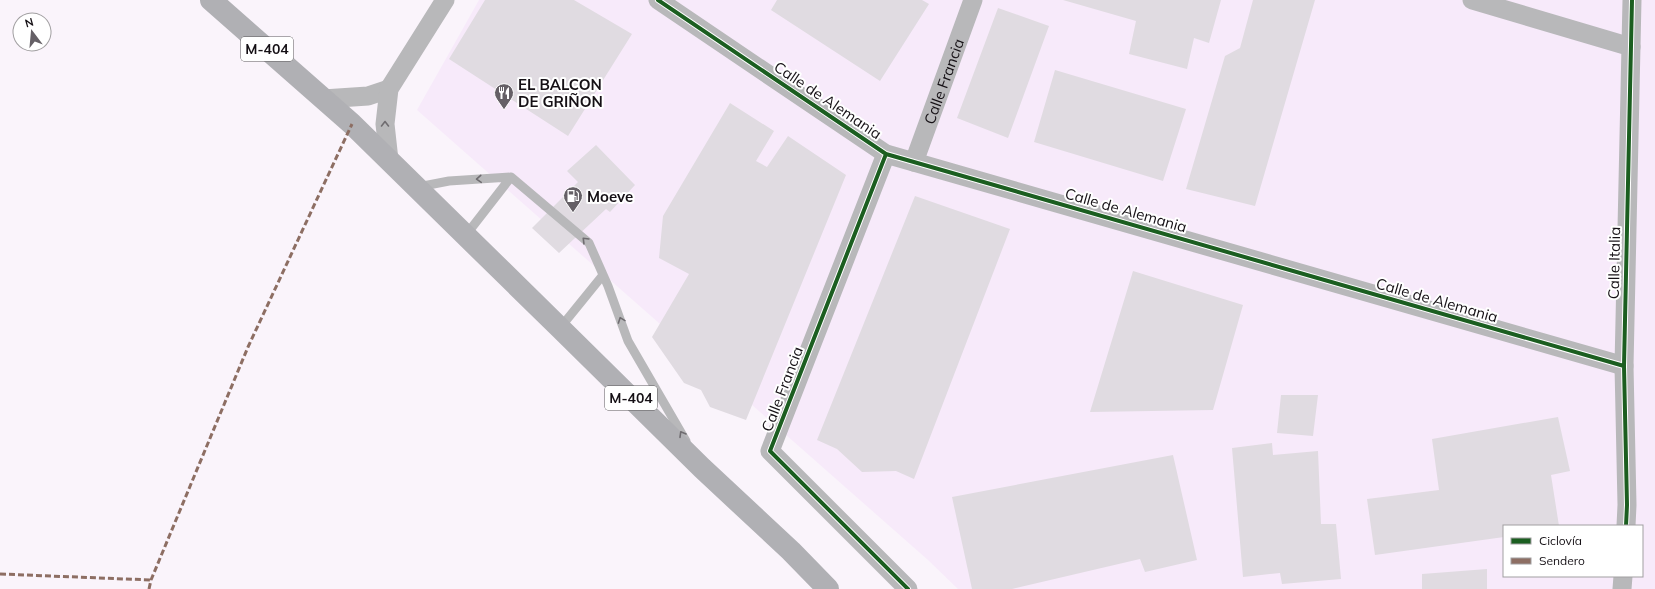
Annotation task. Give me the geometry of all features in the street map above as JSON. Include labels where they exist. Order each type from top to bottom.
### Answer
[{"type":"main road","name":"M-404","points":[[211,0],[323,99],[388,160],[702,468],[791,551],[828,589]]},
{"type":"street","points":[[388,160],[384,124],[389,89],[445,0]]},
{"type":"street","name":"Calle de Alemania","points":[[658,0],[886,154],[1624,366]]},
{"type":"street","name":"Calle Francia","points":[[914,162],[973,0]]},
{"type":"street","points":[[1472,0],[1631,46]]},
{"type":"street","name":"Calle Italia","points":[[1626,525],[1627,505],[1624,366],[1632,0]]},
{"type":"street","points":[[323,99],[368,96],[389,89]]},
{"type":"street","name":"Calle Francia","points":[[886,154],[770,451],[908,589]]},
{"type":"street","points":[[1622,589],[1623,577]]},
{"type":"lane","points":[[466,235],[510,177]]},
{"type":"lane","points":[[416,187],[448,181],[510,177],[589,242],[628,342],[702,468]]},
{"type":"lane","points":[[560,328],[603,275]]},
{"type":"shaded area","points":[[479,0],[1655,0],[1655,589],[958,589],[928,560],[417,110]]},
{"type":"building","points":[[485,0],[574,0],[632,34],[568,136],[449,59]]},
{"type":"building","points":[[777,0],[922,0],[929,4],[880,81],[771,10]]},
{"type":"building","points":[[1063,0],[1221,0],[1209,43],[1194,38],[1187,69],[1129,54],[1136,21]]},
{"type":"building","points":[[1253,0],[1315,0],[1255,206],[1186,189],[1225,56],[1240,48]]},
{"type":"building","points":[[998,8],[1049,26],[1008,138],[957,118]]},
{"type":"building","points":[[1055,70],[1186,109],[1163,181],[1034,142]]},
{"type":"building","points":[[730,103],[774,131],[756,161],[767,167],[788,136],[846,175],[746,420],[710,407],[701,390],[684,383],[652,337],[689,274],[659,258],[663,216]]},
{"type":"building","points":[[596,145],[635,185],[610,212],[606,209],[559,253],[532,228],[578,182],[567,171]]},
{"type":"building","points":[[915,196],[1010,229],[914,479],[896,471],[862,472],[837,449],[817,440]]},
{"type":"building","points":[[1133,271],[1243,305],[1213,410],[1090,412]]},
{"type":"building","points":[[1281,395],[1318,395],[1313,436],[1277,433]]},
{"type":"building","points":[[1558,417],[1570,471],[1551,475],[1559,525],[1503,525],[1503,537],[1375,555],[1367,499],[1439,490],[1432,439]]},
{"type":"building","points":[[1272,443],[1273,455],[1318,451],[1321,524],[1336,524],[1341,579],[1282,584],[1280,573],[1243,577],[1232,448]]},
{"type":"building","points":[[1173,455],[1197,560],[1145,572],[1140,559],[1012,589],[972,589],[952,497]]},
{"type":"building","points":[[1487,569],[1487,589],[1422,589],[1422,574]]},
{"type":"marked path","points":[[149,589],[151,580],[248,347],[352,124]]},
{"type":"marked path","points":[[0,574],[151,580]]},
{"type":"cycle path","points":[[658,0],[886,154],[1624,366]]},
{"type":"cycle path","points":[[1626,525],[1627,505],[1624,366],[1632,0]]},
{"type":"cycle path","points":[[886,154],[770,451],[908,589]]},
{"type":"place","name":"EL BALCON DE GRIÑON","points":[[504,110]]},
{"type":"place","name":"Moeve","points":[[573,213]]}]
